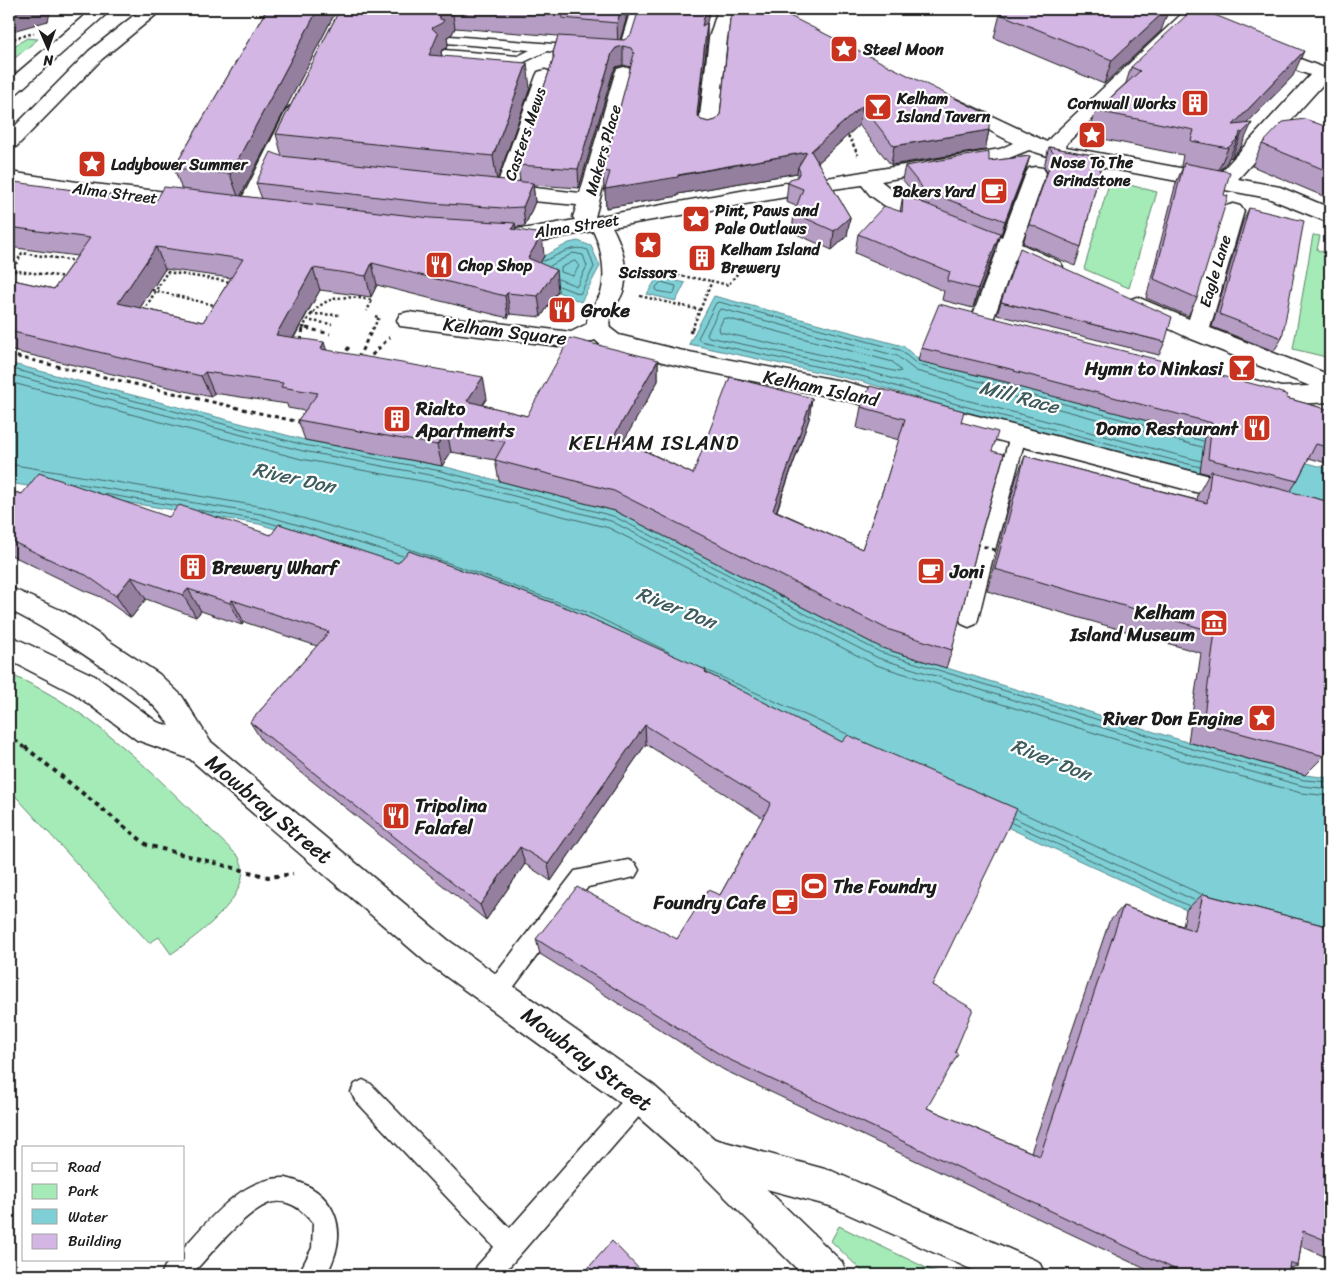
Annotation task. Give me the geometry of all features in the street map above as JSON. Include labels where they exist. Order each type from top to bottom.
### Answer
[{"type":"main road","points":[[9,90],[103,9]]},
{"type":"main road","points":[[9,143],[86,63],[118,35],[154,9]]},
{"type":"main road","points":[[708,134],[718,38],[727,9]]},
{"type":"main road","points":[[1054,152],[1058,141],[1171,25],[1197,9]]},
{"type":"main road","points":[[1171,25],[1200,30]]},
{"type":"main road","points":[[1223,183],[1326,75],[1247,46]]},
{"type":"main road","name":"Makers Place","points":[[590,225],[589,200],[624,73]]},
{"type":"main road","name":"Casters Mews","points":[[505,192],[545,76]]},
{"type":"main road","name":"Alma Street","points":[[9,178],[84,190],[172,192],[239,207],[303,95]]},
{"type":"main road","points":[[942,98],[1026,142],[1054,152],[1272,192],[1330,216]]},
{"type":"main road","points":[[833,183],[1004,154],[1018,150],[1026,142]]},
{"type":"main road","points":[[958,314],[991,322],[1010,248],[1036,173]]},
{"type":"main road","points":[[867,177],[877,190],[895,203],[1010,248],[1072,276]]},
{"type":"main road","points":[[476,188],[589,200]]},
{"type":"main road","name":"Alma Street","points":[[474,234],[506,236],[528,234],[590,225],[786,190]]},
{"type":"main road","name":"Eagle Lane","points":[[1196,332],[1233,210]]},
{"type":"main road","points":[[590,225],[609,242],[613,265],[613,289],[598,317],[599,328]]},
{"type":"main road","points":[[1116,296],[1196,332],[1330,384]]},
{"type":"main road","name":"Kelham Square","points":[[408,320],[574,340],[599,328]]},
{"type":"main road","name":"Kelham Island","points":[[599,328],[604,337],[611,341],[679,358],[841,390],[1264,500]]},
{"type":"main road","points":[[1234,384],[1281,396],[1330,393]]},
{"type":"main road","name":"Mowbray Street","points":[[9,598],[55,620],[150,683],[172,705],[200,750],[437,951],[641,1097],[708,1155],[832,1189],[1026,1275]]},
{"type":"main road","name":"Mowbray Street","points":[[9,647],[85,685],[147,731],[200,750]]},
{"type":"main road","points":[[708,1155],[829,1275]]},
{"type":"lane","points":[[450,40],[624,54],[637,9]]},
{"type":"lane","points":[[444,54],[520,60],[545,47]]},
{"type":"lane","points":[[969,619],[984,557],[1018,436]]},
{"type":"lane","points":[[496,992],[582,878],[628,870]]},
{"type":"lane","points":[[363,1092],[511,1247]]},
{"type":"lane","points":[[486,1275],[641,1097]]},
{"type":"lane","points":[[174,1275],[248,1202],[264,1193],[286,1189],[308,1199],[324,1218],[326,1242],[316,1269],[311,1275]]},
{"type":"path","points":[[844,132],[850,138],[867,177]]},
{"type":"path","points":[[9,277],[11,270],[22,253],[85,262]]},
{"type":"path","points":[[613,265],[728,285],[742,268],[759,269]]},
{"type":"path","points":[[11,270],[74,278]]},
{"type":"path","points":[[167,272],[244,284],[231,309],[211,339],[137,322],[154,290],[167,272]]},
{"type":"path","points":[[679,358],[712,281]]},
{"type":"path","points":[[613,289],[700,310]]},
{"type":"path","points":[[154,290],[231,309]]},
{"type":"path","points":[[302,345],[300,338],[304,327],[314,308],[321,303],[338,297],[372,300],[367,311]]},
{"type":"path","points":[[311,314],[341,315]]},
{"type":"path","points":[[354,366],[379,317],[373,316]]},
{"type":"path","points":[[360,366],[408,320]]},
{"type":"path","points":[[311,321],[332,324]]},
{"type":"path","points":[[304,327],[330,334]]},
{"type":"path","points":[[338,361],[349,347]]},
{"type":"path","points":[[9,355],[309,425]]},
{"type":"path","points":[[973,543],[1007,554]]},
{"type":"path","points":[[9,736],[147,846],[268,877],[338,867]]},
{"type":"green space","points":[[27,38],[38,39],[9,63],[9,49]]},
{"type":"green space","points":[[1110,180],[1157,192],[1129,288],[1084,269]]},
{"type":"green space","points":[[1313,235],[1320,236],[1317,250],[1330,254],[1330,358],[1293,349]]},
{"type":"green space","points":[[9,674],[42,690],[74,709],[103,731],[159,779],[238,856],[242,870],[240,884],[233,898],[209,925],[171,954],[159,937],[149,943],[9,789]]},
{"type":"green space","points":[[839,1226],[941,1275],[866,1275],[831,1241]]},
{"type":"water","points":[[578,241],[591,246],[600,266],[581,302],[531,280],[544,256],[569,243]]},
{"type":"water","points":[[658,276],[685,283],[676,301],[647,294]]},
{"type":"water","name":"Mill Race","points":[[714,296],[903,346],[919,360],[1330,469],[1330,506],[955,409],[864,382],[689,344]]},
{"type":"water","name":"River Don","points":[[9,363],[305,440],[442,466],[615,511],[882,648],[1190,743],[1305,775],[1330,778],[1330,947],[1186,910],[1007,827],[409,569],[259,524],[9,483]]},
{"type":"building","points":[[267,9],[318,9],[230,174],[174,168]]},
{"type":"building","points":[[340,9],[449,9],[439,13],[440,19],[444,20],[432,28],[438,34],[429,55],[527,63],[493,156],[276,134]]},
{"type":"building","points":[[531,9],[621,9],[617,23],[562,18],[564,11]]},
{"type":"building","points":[[639,9],[706,9],[702,26],[707,23],[697,114],[701,120],[709,122],[716,120],[720,116],[730,19],[733,9],[776,9],[989,115],[989,130],[894,146],[862,106],[811,151],[850,217],[834,231],[794,213],[803,189],[788,183],[790,179],[797,177],[800,172],[798,167],[807,152],[605,189],[610,172],[603,171],[634,54],[631,48],[623,46],[616,48],[612,53],[578,169],[518,165],[554,57],[553,53],[558,36],[624,40],[631,35]]},
{"type":"building","points":[[1006,9],[1167,9],[1112,60],[1000,14]]},
{"type":"building","name":"Cornwall Works","points":[[1191,11],[1201,14],[1205,11],[1304,51],[1233,125],[1252,123],[1242,133],[1240,132],[1239,137],[1228,148],[1191,141],[1194,130],[1096,111],[1140,71],[1131,67]]},
{"type":"building","points":[[1305,119],[1330,128],[1330,172],[1262,144],[1283,122]]},
{"type":"building","points":[[1049,147],[1103,157],[1081,247],[1029,224],[1054,154]]},
{"type":"building","points":[[271,152],[281,156],[533,183],[523,207],[503,208],[431,203],[256,183]]},
{"type":"building","points":[[989,152],[989,161],[1030,156],[1005,221],[925,191],[905,166]]},
{"type":"building","points":[[1184,163],[1230,172],[1224,195],[1228,196],[1197,298],[1154,279]]},
{"type":"building","points":[[14,182],[156,201],[164,187],[430,218],[515,223],[512,229],[542,234],[528,258],[556,270],[538,296],[507,293],[505,296],[372,263],[366,276],[313,268],[276,335],[324,342],[321,349],[483,377],[467,401],[527,416],[570,338],[658,360],[614,436],[693,474],[730,377],[812,398],[773,510],[862,549],[905,419],[861,407],[870,386],[964,411],[961,422],[998,432],[992,451],[1004,454],[980,537],[952,650],[887,629],[614,491],[495,460],[505,442],[447,431],[437,445],[298,420],[318,393],[281,387],[283,383],[205,372],[201,376],[9,331],[9,279],[54,289],[90,238],[9,227],[10,187]],"holes":[[[156,247],[243,259],[203,322],[118,303]]]},
{"type":"building","points":[[903,195],[1000,233],[978,289],[947,281],[950,272],[858,234],[884,206],[902,212]]},
{"type":"building","points":[[1249,208],[1304,221],[1282,338],[1219,314]]},
{"type":"building","points":[[1020,248],[1172,317],[1165,342],[1001,302]]},
{"type":"building","points":[[939,304],[1261,386],[1288,395],[1286,398],[1330,410],[1330,448],[1316,444],[1297,481],[1208,459],[1212,423],[1015,370],[921,348]]},
{"type":"building","name":"Kelham Island Museum","points":[[1025,456],[1207,503],[1211,471],[1330,502],[1330,717],[1326,717],[1324,756],[1203,723],[1215,632],[995,569]]},
{"type":"building","points":[[39,473],[169,517],[179,505],[271,535],[279,524],[398,563],[409,551],[570,609],[706,670],[705,672],[842,742],[848,735],[1017,809],[932,985],[973,1009],[955,1052],[958,1054],[927,1108],[1040,1156],[1123,906],[1195,931],[1203,894],[1330,927],[1330,1242],[1303,1231],[1298,1266],[1290,1262],[1288,1275],[1187,1275],[726,1058],[536,939],[577,887],[677,939],[708,890],[720,895],[771,803],[645,725],[548,864],[520,847],[480,905],[250,722],[329,632],[232,600],[230,603],[188,589],[183,595],[131,577],[116,596],[86,575],[9,540],[9,491],[22,494]]},
{"type":"building","points":[[612,1241],[645,1275],[582,1275]]},
{"type":"place","name":"Steel Moon","points":[[844,49]]},
{"type":"place","name":"Cornwall Works","points":[[1195,103]]},
{"type":"place","name":"Kelham Island Tavern","points":[[878,107]]},
{"type":"place","name":"Nose To The Grindstone","points":[[1092,135]]},
{"type":"place","name":"Ladybower Summer","points":[[92,164]]},
{"type":"place","name":"Bakers Yard","points":[[994,191]]},
{"type":"place","name":"Pint, Paws and Pale Outlaws","points":[[696,219]]},
{"type":"place","name":"Scissors","points":[[648,245]]},
{"type":"place","name":"Kelham Island Brewery","points":[[702,258]]},
{"type":"place","name":"Chop Shop","points":[[439,265]]},
{"type":"place","name":"Groke","points":[[562,310]]},
{"type":"place","name":"Hymn to Ninkasi","points":[[1242,368]]},
{"type":"place","name":"Rialto Apartments","points":[[397,419]]},
{"type":"place","name":"Domo Restaurant","points":[[1257,428]]},
{"type":"place","name":"Brewery Wharf","points":[[193,567]]},
{"type":"place","name":"Joni","points":[[931,571]]},
{"type":"place","name":"Kelham Island Museum","points":[[1214,623]]},
{"type":"place","name":"River Don Engine","points":[[1262,718]]},
{"type":"place","name":"Tripolina Falafel","points":[[396,816]]},
{"type":"place","name":"The Foundry","points":[[814,886]]},
{"type":"place","name":"Foundry Cafe","points":[[785,902]]},
{"type":"district","name":"KELHAM ISLAND","points":[[654,443]]}]
